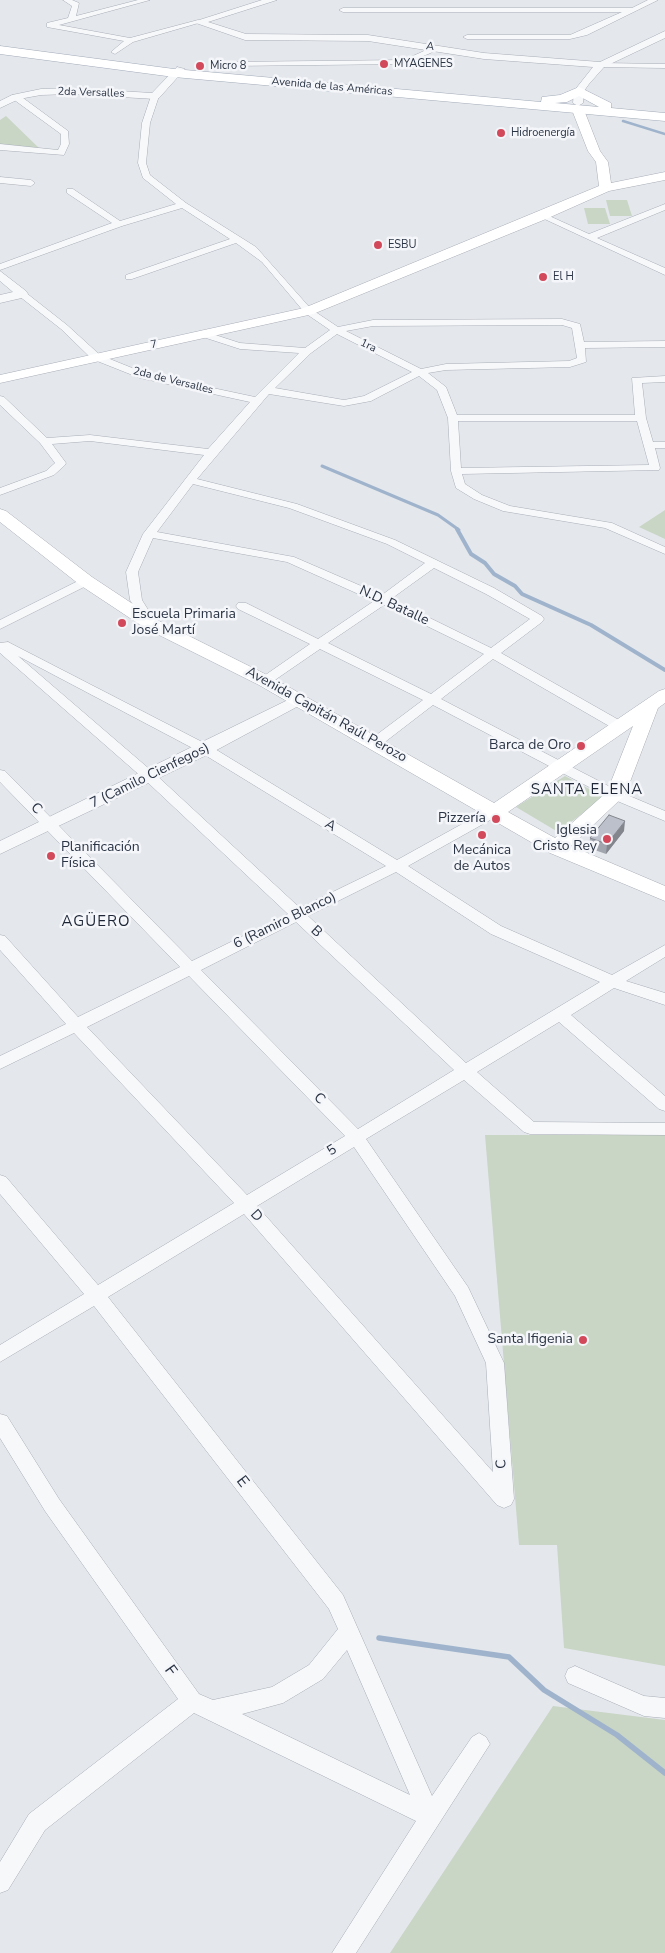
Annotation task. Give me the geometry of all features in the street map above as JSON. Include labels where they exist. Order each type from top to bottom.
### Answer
[{"type":"main road","name":"Avenida de las Américas","points":[[0,44],[177,71],[578,101],[665,117]]},
{"type":"main road","name":"Avenida de las Américas","points":[[0,50],[177,71],[541,100],[563,99],[606,106],[665,111]]},
{"type":"main road","points":[[578,101],[594,151],[604,168],[605,188]]},
{"type":"main road","points":[[604,168],[627,179],[636,180]]},
{"type":"main road","name":"7","points":[[0,379],[308,311],[542,216],[605,188],[636,180],[665,176]]},
{"type":"main road","name":"Avenida Capitán Raúl Perozo","points":[[0,514],[86,582],[151,624],[265,680],[496,811],[557,848],[665,894]]},
{"type":"main road","name":"6 (Ramiro Blanco)","points":[[496,811],[563,767],[665,695]]},
{"type":"main road","points":[[557,848],[615,795],[649,707]]},
{"type":"street","points":[[68,0],[76,6],[72,18]]},
{"type":"street","points":[[130,40],[50,25],[146,0]]},
{"type":"street","points":[[115,52],[130,40],[272,0]]},
{"type":"street","points":[[467,37],[570,37],[654,0]]},
{"type":"street","points":[[344,10],[635,10]]},
{"type":"street","name":"A","points":[[198,22],[245,37],[368,38],[484,56],[601,65],[665,66]]},
{"type":"street","points":[[578,101],[585,82],[601,65],[665,34]]},
{"type":"street","points":[[228,64],[405,62],[438,48]]},
{"type":"street","name":"1ra","points":[[177,71],[155,96],[146,123],[142,163],[146,176],[183,205],[238,239],[265,260],[308,311],[336,330],[420,372],[442,389],[453,418],[456,472]]},
{"type":"street","name":"2da Versalles","points":[[0,105],[16,97],[41,92],[70,91],[155,96]]},
{"type":"street","points":[[0,147],[61,152],[65,144],[66,132],[16,97]]},
{"type":"street","points":[[0,180],[31,182]]},
{"type":"street","points":[[70,191],[119,224]]},
{"type":"street","points":[[0,267],[119,224],[183,205]]},
{"type":"street","points":[[590,237],[665,206]]},
{"type":"street","points":[[542,216],[665,272]]},
{"type":"street","points":[[129,276],[238,239]]},
{"type":"street","name":"2da de Versalles","points":[[0,275],[64,328],[96,358],[144,376],[258,401]]},
{"type":"street","points":[[0,298],[22,294]]},
{"type":"street","points":[[151,624],[136,600],[132,572],[150,534],[189,480],[267,390],[307,351],[336,330],[373,323],[562,322],[577,326],[582,360],[570,364],[446,366],[420,372],[367,399],[344,403],[267,390]]},
{"type":"street","points":[[203,334],[222,342],[240,346],[307,351]]},
{"type":"street","points":[[580,344],[665,344]]},
{"type":"street","points":[[665,379],[636,380],[640,418],[655,468],[456,472],[460,486],[507,509],[608,525],[665,550]]},
{"type":"street","points":[[0,398],[44,441],[61,463],[50,473],[0,492]]},
{"type":"street","points":[[453,418],[640,418]]},
{"type":"street","points":[[44,441],[90,438],[211,453]]},
{"type":"street","points":[[649,445],[665,445]]},
{"type":"street","points":[[189,480],[293,506],[391,542],[434,562],[538,619],[376,742]]},
{"type":"street","name":"N.D. Batalle","points":[[150,534],[290,559],[384,600],[493,654],[621,727]]},
{"type":"street","points":[[265,680],[384,600],[434,562]]},
{"type":"street","points":[[0,625],[86,582]]},
{"type":"street","points":[[242,606],[433,700],[615,795],[665,816]]},
{"type":"street","name":"A","points":[[0,641],[205,750],[397,866],[496,930],[614,982],[665,999]]},
{"type":"street","name":"B","points":[[0,647],[149,776],[466,1072],[530,1128],[665,1129]]},
{"type":"street","name":"7 (Camilo Cienfegos)","points":[[0,848],[205,750],[298,700]]},
{"type":"street","name":"C","points":[[0,774],[356,1136],[462,1292],[495,1363],[504,1499]]},
{"type":"street","name":"6 (Ramiro Blanco)","points":[[0,1063],[190,967],[397,866],[496,811]]},
{"type":"street","name":"D","points":[[0,940],[76,1025],[245,1204],[406,1384],[504,1499]]},
{"type":"street","name":"5","points":[[0,1354],[356,1136],[561,1015],[665,950]]},
{"type":"street","points":[[561,1015],[665,1105]]},
{"type":"street","name":"E","points":[[0,1182],[96,1295],[336,1602],[430,1816]]},
{"type":"street","name":"F","points":[[0,1422],[52,1506],[192,1701],[430,1816]]},
{"type":"street","points":[[212,1711],[276,1696],[316,1672],[349,1631]]},
{"type":"street","points":[[575,1676],[644,1706],[665,1708]]},
{"type":"street","points":[[0,1882],[37,1822],[192,1701]]},
{"type":"street","points":[[343,1953],[430,1816],[479,1744]]},
{"type":"green space","points":[[6,116],[40,149],[0,144],[0,120]]},
{"type":"green space","points":[[606,200],[627,200],[632,216],[610,216]]},
{"type":"green space","points":[[584,208],[605,208],[610,224],[588,224]]},
{"type":"green space","points":[[665,510],[665,539],[639,527]]},
{"type":"green space","points":[[565,776],[604,797],[558,832],[516,807]]},
{"type":"green space","name":"Santa Ifigenia","points":[[485,1135],[665,1135],[665,1666],[564,1648],[557,1545],[519,1545]]},
{"type":"green space","points":[[553,1706],[665,1720],[665,1953],[390,1953]]},
{"type":"building","points":[[609,815],[625,821],[607,844],[590,838]]},
{"type":"waterway","points":[[623,121],[665,134]]},
{"type":"waterway","points":[[322,466],[438,515],[459,530]]},
{"type":"waterway","points":[[457,529],[471,554],[485,563],[494,574],[515,586],[522,594],[591,625],[665,670]]},
{"type":"waterway","points":[[379,1638],[509,1657],[544,1690],[617,1735],[665,1773]]},
{"type":"place","name":"MYAGENES","points":[[384,64]]},
{"type":"place","name":"Micro 8","points":[[200,66]]},
{"type":"place","name":"Hidroenergía","points":[[501,133]]},
{"type":"place","name":"ESBU","points":[[378,245]]},
{"type":"place","name":"El H","points":[[543,277]]},
{"type":"place","name":"Escuela Primaria José Martí","points":[[122,623]]},
{"type":"place","name":"Barca de Oro","points":[[581,746]]},
{"type":"place","name":"Pizzería","points":[[496,819]]},
{"type":"place","name":"Mecánica de Autos","points":[[482,835]]},
{"type":"place","name":"Iglesia Cristo Rey","points":[[607,839]]},
{"type":"place","name":"Planificación Física","points":[[51,856]]},
{"type":"place","name":"Santa Ifigenia","points":[[583,1340]]},
{"type":"district","name":"SANTA ELENA","points":[[587,790]]},
{"type":"district","name":"AGÜERO","points":[[96,922]]}]
